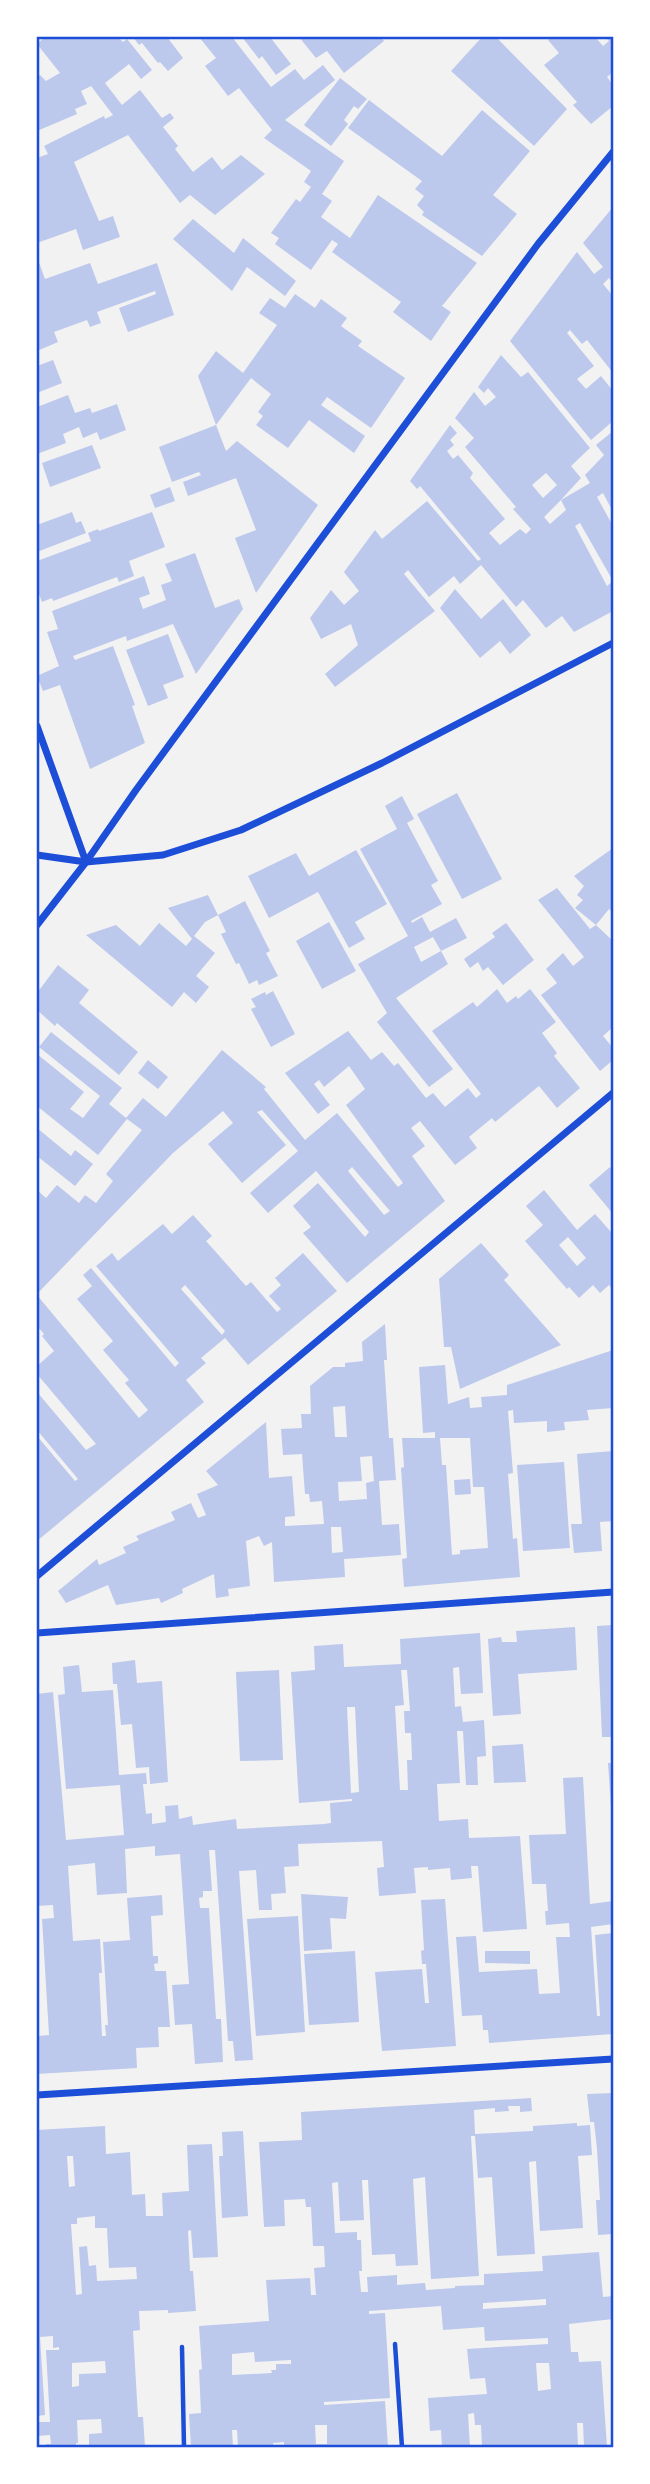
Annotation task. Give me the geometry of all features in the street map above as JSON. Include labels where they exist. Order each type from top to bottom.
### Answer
[{"type":"street","points":[[37,925],[86,862],[136,790],[530,255],[613,152]]},
{"type":"street","points":[[37,855],[86,862],[163,855],[241,830],[382,763],[613,643]]},
{"type":"street","points":[[37,726],[86,862]]},
{"type":"street","points":[[37,1576],[613,1093]]},
{"type":"street","points":[[37,1633],[613,1592]]},
{"type":"street","points":[[37,2095],[613,2059]]},
{"type":"path","points":[[395,2344],[402,2447]]},
{"type":"path","points":[[182,2347],[184,2447]]},
{"type":"building","points":[[45,37],[118,37],[123,42],[127,39],[152,70],[141,79],[129,64],[105,83],[122,105],[140,90],[162,118],[170,113],[174,118],[163,127],[178,146],[175,149],[193,172],[212,157],[222,170],[241,155],[265,174],[215,215],[190,195],[180,203],[128,135],[74,162],[99,221],[113,216],[120,237],[83,250],[76,229],[37,243],[37,158],[48,154],[44,146],[104,116],[105,119],[113,115],[91,86],[81,91],[87,104],[75,109],[77,114],[37,131],[37,77],[40,75],[46,81],[60,73],[37,44]]},
{"type":"building","points":[[133,37],[167,37],[183,58],[168,71]]},
{"type":"building","points":[[199,37],[232,37],[271,87],[295,69],[304,80],[323,65],[335,80],[285,120],[344,161],[322,194],[332,201],[321,217],[350,238],[378,195],[477,263],[442,306],[451,312],[431,341],[393,312],[401,302],[332,252],[338,244],[332,240],[311,270],[275,244],[279,238],[271,233],[296,199],[300,202],[311,187],[304,182],[311,171],[264,138],[272,130],[239,88],[228,96],[205,66],[216,58]]},
{"type":"building","points":[[242,37],[270,37],[291,64],[276,75],[262,56],[259,59]]},
{"type":"building","points":[[299,37],[381,37],[384,41],[344,73],[327,51],[316,58]]},
{"type":"building","points":[[482,37],[496,37],[567,109],[534,146],[451,71]]},
{"type":"building","points":[[552,37],[595,37],[603,46],[609,41],[605,37],[613,37],[613,72],[607,77],[613,85],[613,106],[591,124],[573,105],[577,102],[544,65],[559,53],[548,40]]},
{"type":"building","points":[[340,78],[367,99],[358,109],[354,106],[344,120],[348,124],[331,146],[304,125]]},
{"type":"building","points":[[369,100],[442,156],[482,110],[530,151],[493,195],[517,214],[482,256],[422,215],[424,212],[417,205],[424,196],[415,189],[422,181],[348,128]]},
{"type":"building","points":[[613,207],[613,283],[609,278],[603,284],[613,296],[613,373],[587,340],[582,344],[570,330],[567,333],[594,366],[577,379],[586,389],[601,376],[613,391],[613,421],[591,440],[510,341],[577,252],[594,274],[603,267],[583,243]]},
{"type":"building","points":[[193,219],[234,253],[243,238],[296,281],[285,296],[247,267],[232,291],[173,239]]},
{"type":"building","points":[[37,257],[45,279],[90,263],[98,284],[157,263],[174,315],[128,332],[119,308],[156,294],[155,291],[97,312],[101,323],[90,327],[87,320],[54,332],[58,342],[37,351]]},
{"type":"building","points":[[295,294],[315,308],[321,299],[347,318],[341,326],[362,341],[358,346],[405,378],[371,428],[327,397],[321,405],[365,436],[354,453],[309,420],[288,448],[256,425],[263,416],[258,412],[271,394],[251,378],[216,425],[198,376],[216,351],[243,373],[277,325],[259,313],[270,298],[285,308]]},
{"type":"building","points":[[501,355],[521,377],[528,372],[590,448],[571,466],[581,478],[544,517],[550,524],[566,510],[561,500],[590,483],[585,475],[604,455],[596,445],[613,431],[613,512],[603,493],[597,497],[613,526],[613,581],[613,611],[574,632],[562,616],[546,628],[523,600],[516,607],[481,565],[460,584],[454,576],[429,597],[408,570],[404,574],[435,611],[335,687],[325,674],[358,645],[351,624],[321,639],[310,618],[331,590],[344,605],[359,591],[344,572],[375,530],[382,539],[427,501],[478,561],[481,559],[420,486],[417,489],[410,481],[450,425],[457,433],[450,440],[454,445],[447,451],[453,459],[458,455],[473,473],[470,478],[505,519],[489,533],[500,545],[520,529],[526,534],[531,529],[513,509],[516,507],[465,447],[474,438],[455,418],[474,392],[485,406],[496,397],[488,388],[484,393],[478,387]],"holes":[[[546,473],[557,485],[543,498],[532,485]],[[580,523],[613,581],[607,586],[575,526]]]},
{"type":"building","points":[[53,360],[62,383],[37,393],[37,366]]},
{"type":"building","points":[[68,395],[75,413],[90,408],[92,413],[117,404],[126,430],[100,440],[97,432],[83,438],[79,427],[63,434],[66,443],[37,454],[37,407]]},
{"type":"building","points":[[216,425],[226,451],[237,441],[318,505],[256,593],[235,538],[256,530],[236,478],[188,496],[183,482],[201,475],[199,472],[172,482],[159,447]]},
{"type":"building","points":[[92,445],[101,468],[50,487],[42,463]]},
{"type":"building","points":[[170,487],[175,501],[155,508],[150,495]]},
{"type":"building","points":[[72,512],[76,523],[81,521],[86,533],[37,552],[37,525]]},
{"type":"building","points":[[152,512],[165,547],[129,561],[134,576],[119,582],[117,577],[53,601],[52,598],[42,602],[37,589],[37,561],[91,541],[88,533]]},
{"type":"building","points":[[195,553],[215,608],[239,599],[243,609],[196,674],[173,624],[127,641],[126,636],[73,656],[75,660],[113,646],[135,705],[132,706],[145,743],[90,769],[60,685],[43,691],[37,676],[59,666],[47,632],[58,629],[52,611],[144,576],[150,594],[139,598],[143,609],[166,600],[161,585],[172,581],[165,564]]},
{"type":"building","points":[[455,589],[481,619],[503,599],[531,635],[510,654],[500,641],[480,658],[440,608]]},
{"type":"building","points":[[168,634],[184,677],[163,685],[168,698],[148,706],[126,650]]},
{"type":"building","points":[[457,793],[502,879],[462,899],[417,814]]},
{"type":"building","points":[[402,796],[414,819],[407,823],[438,881],[431,885],[442,904],[411,921],[412,923],[422,917],[430,932],[456,918],[467,938],[441,951],[448,964],[396,998],[453,1069],[429,1087],[377,1022],[387,1013],[358,964],[408,936],[360,849],[397,829],[385,806]],"holes":[[[433,937],[441,951],[421,962],[414,947]]]},
{"type":"building","points":[[613,848],[613,913],[609,909],[596,925],[575,908],[583,900],[577,895],[584,886],[574,876]]},
{"type":"building","points":[[356,850],[387,904],[355,922],[365,939],[349,948],[318,892],[269,918],[248,876],[296,853],[309,876]]},
{"type":"building","points":[[557,888],[590,929],[596,925],[613,941],[613,1027],[603,1036],[613,1048],[613,1060],[600,1071],[541,995],[557,983],[546,969],[563,953],[573,966],[584,957],[538,900]]},
{"type":"building","points":[[208,895],[218,915],[205,922],[194,936],[215,953],[196,976],[209,987],[196,1003],[184,992],[172,1007],[86,935],[116,925],[140,946],[159,923],[186,946],[192,939],[168,908]]},
{"type":"building","points":[[245,901],[270,951],[266,953],[278,976],[259,985],[257,980],[249,984],[221,934],[226,932],[218,915]]},
{"type":"building","points":[[329,922],[356,971],[322,989],[296,941]]},
{"type":"building","points":[[506,923],[534,960],[503,985],[488,967],[483,971],[478,962],[470,968],[464,959],[495,937],[492,933]]},
{"type":"building","points":[[58,965],[89,990],[79,1003],[138,1052],[119,1075],[57,1023],[55,1026],[37,1010],[37,993]]},
{"type":"building","points":[[497,989],[507,1003],[516,996],[518,999],[530,989],[556,1022],[542,1033],[557,1053],[554,1056],[580,1088],[557,1108],[539,1086],[495,1122],[492,1118],[469,1137],[477,1148],[455,1165],[420,1121],[411,1128],[425,1146],[412,1156],[445,1201],[347,1283],[303,1233],[311,1227],[293,1206],[318,1183],[365,1237],[369,1232],[316,1171],[268,1213],[250,1193],[298,1151],[262,1110],[257,1112],[286,1145],[242,1183],[208,1144],[233,1123],[223,1111],[173,1153],[37,1294],[37,1190],[46,1198],[57,1185],[79,1203],[85,1195],[96,1203],[113,1181],[106,1174],[142,1130],[127,1119],[98,1155],[37,1106],[37,1054],[84,1092],[70,1109],[83,1118],[100,1096],[39,1047],[51,1032],[122,1088],[109,1104],[126,1118],[143,1098],[166,1117],[222,1050],[266,1087],[264,1089],[305,1140],[337,1113],[398,1187],[403,1183],[346,1105],[365,1089],[349,1066],[324,1087],[319,1080],[314,1084],[330,1105],[318,1114],[285,1073],[348,1031],[371,1060],[382,1052],[394,1066],[398,1063],[426,1098],[433,1093],[445,1107],[468,1088],[476,1098],[481,1094],[432,1031],[473,1002],[477,1007]],"holes":[[[352,1167],[390,1211],[384,1215],[348,1171]]]},
{"type":"building","points":[[273,991],[295,1034],[271,1047],[251,1009],[256,1007],[251,999]]},
{"type":"building","points":[[148,1060],[168,1077],[158,1089],[138,1073]]},
{"type":"building","points":[[37,1128],[71,1156],[75,1150],[93,1164],[75,1186],[37,1156]]},
{"type":"building","points":[[610,1167],[613,1172],[613,1214],[589,1185]]},
{"type":"building","points":[[544,1190],[577,1230],[595,1214],[611,1232],[613,1231],[613,1290],[609,1285],[600,1293],[593,1285],[579,1298],[569,1287],[567,1289],[525,1241],[543,1225],[526,1206]],"holes":[[[568,1237],[586,1258],[577,1266],[559,1245]]]},
{"type":"building","points":[[193,1215],[212,1236],[206,1241],[246,1286],[251,1282],[277,1312],[281,1309],[269,1296],[281,1285],[275,1278],[303,1253],[337,1291],[248,1365],[225,1338],[201,1358],[206,1363],[186,1380],[204,1402],[37,1541],[37,1436],[75,1481],[78,1479],[37,1430],[37,1392],[86,1450],[96,1444],[37,1374],[37,1366],[54,1351],[37,1326],[37,1295],[139,1418],[148,1410],[125,1383],[129,1380],[103,1350],[113,1341],[77,1299],[92,1286],[83,1275],[91,1268],[175,1367],[179,1363],[96,1266],[112,1253],[118,1261],[163,1224],[172,1234]],"holes":[[[185,1285],[225,1331],[222,1335],[181,1289]]]},
{"type":"building","points":[[481,1243],[509,1275],[504,1280],[561,1345],[460,1389],[451,1347],[444,1347],[439,1279]]},
{"type":"building","points":[[385,1324],[387,1360],[384,1360],[389,1438],[393,1438],[396,1480],[379,1481],[382,1525],[399,1524],[401,1555],[344,1559],[345,1577],[274,1582],[272,1542],[264,1546],[259,1536],[246,1541],[250,1586],[228,1589],[229,1596],[216,1598],[214,1574],[182,1589],[183,1593],[161,1603],[159,1598],[116,1605],[108,1585],[66,1603],[58,1591],[97,1559],[99,1565],[126,1553],[123,1547],[139,1540],[136,1536],[175,1520],[171,1512],[191,1503],[198,1518],[206,1515],[197,1494],[218,1485],[206,1471],[266,1422],[269,1478],[292,1476],[295,1516],[285,1517],[285,1526],[324,1524],[322,1501],[310,1502],[309,1494],[305,1494],[302,1454],[283,1455],[281,1429],[302,1428],[301,1414],[311,1414],[310,1386],[333,1367],[345,1367],[345,1363],[363,1361],[362,1342]],"holes":[[[345,1406],[347,1437],[335,1437],[333,1407]],[[372,1456],[374,1481],[366,1483],[367,1499],[339,1501],[338,1482],[362,1481],[360,1457]],[[331,1527],[341,1527],[343,1552],[332,1553]]]},
{"type":"building","points":[[613,1350],[613,1408],[587,1410],[589,1420],[564,1422],[565,1430],[547,1432],[547,1421],[514,1423],[513,1410],[508,1411],[513,1473],[508,1474],[513,1539],[517,1538],[520,1577],[404,1587],[402,1559],[407,1558],[401,1468],[404,1467],[402,1438],[435,1438],[435,1432],[423,1433],[419,1367],[445,1365],[448,1404],[469,1397],[470,1408],[482,1407],[481,1397],[507,1395],[507,1385]],"holes":[[[440,1438],[470,1438],[473,1487],[484,1487],[488,1548],[460,1550],[460,1554],[452,1555],[446,1465],[442,1465]]]},
{"type":"building","points":[[613,1451],[613,1521],[600,1522],[602,1551],[574,1553],[571,1524],[582,1524],[577,1454]]},
{"type":"building","points":[[564,1462],[570,1548],[523,1551],[517,1465]]},
{"type":"building","points":[[470,1479],[471,1494],[455,1495],[454,1480]]},
{"type":"building","points":[[613,1625],[613,1737],[602,1737],[597,1626]]},
{"type":"building","points":[[575,1627],[577,1670],[518,1674],[521,1714],[493,1716],[488,1639],[501,1637],[502,1642],[517,1642],[516,1631]]},
{"type":"building","points":[[480,1633],[483,1693],[461,1694],[459,1667],[453,1668],[455,1707],[461,1706],[463,1722],[484,1720],[486,1756],[477,1757],[478,1785],[466,1785],[463,1731],[457,1731],[460,1783],[437,1784],[439,1821],[468,1819],[469,1838],[520,1836],[527,1929],[483,1932],[478,1866],[471,1866],[472,1878],[451,1880],[450,1868],[414,1868],[416,1893],[379,1896],[377,1868],[384,1867],[382,1841],[298,1844],[299,1866],[284,1867],[286,1893],[271,1894],[272,1910],[259,1910],[256,1870],[239,1871],[253,2060],[235,2061],[233,2041],[228,2041],[215,1850],[209,1850],[212,1891],[203,1891],[203,1897],[199,1898],[200,1908],[209,1908],[216,2019],[221,2019],[223,2062],[195,2064],[192,2024],[175,2025],[172,1985],[189,1984],[180,1854],[155,1856],[155,1846],[125,1849],[127,1893],[97,1895],[95,1863],[68,1866],[73,1941],[100,1939],[102,2036],[106,2036],[105,2025],[108,2025],[103,1942],[130,1940],[127,1898],[162,1895],[163,1915],[151,1916],[153,1956],[158,1956],[158,1963],[154,1964],[155,1971],[166,1971],[170,2027],[158,2027],[159,2047],[136,2048],[137,2068],[37,2074],[37,2036],[49,2035],[42,1919],[54,1918],[53,1905],[37,1906],[37,1694],[53,1692],[66,1840],[124,1835],[120,1785],[66,1789],[58,1695],[65,1694],[63,1667],[79,1665],[82,1692],[113,1690],[119,1775],[146,1773],[147,1784],[143,1784],[146,1814],[152,1813],[152,1824],[166,1822],[165,1806],[178,1805],[179,1819],[192,1816],[193,1825],[236,1819],[237,1829],[331,1823],[330,1803],[352,1799],[299,1803],[291,1672],[315,1670],[314,1646],[343,1644],[344,1667],[401,1664],[400,1639]],"holes":[[[401,1670],[407,1670],[410,1711],[404,1711],[405,1733],[411,1733],[412,1760],[407,1760],[408,1790],[400,1790],[395,1706],[404,1705]],[[347,1707],[355,1707],[359,1792],[351,1793]]]},
{"type":"building","points":[[135,1660],[137,1683],[162,1681],[168,1782],[150,1784],[149,1767],[136,1768],[132,1724],[121,1725],[112,1663]]},
{"type":"building","points":[[279,1670],[283,1760],[240,1761],[236,1672]]},
{"type":"building","points":[[523,1744],[526,1782],[494,1783],[492,1746]]},
{"type":"building","points":[[608,1763],[613,1763],[613,1807],[611,1807]]},
{"type":"building","points":[[583,1777],[590,1904],[613,1901],[613,1924],[591,1927],[597,2016],[600,2016],[595,1935],[613,1933],[613,2034],[489,2043],[488,2030],[483,2030],[482,2015],[462,2016],[456,1937],[476,1936],[479,1972],[537,1969],[539,1994],[560,1993],[556,1937],[570,1937],[569,1923],[546,1925],[546,1884],[532,1884],[529,1835],[566,1834],[563,1778]]},
{"type":"building","points":[[301,1894],[348,1897],[346,1919],[330,1918],[332,1949],[304,1951]]},
{"type":"building","points":[[445,1899],[456,2046],[382,2051],[375,1972],[422,1969],[425,2003],[429,2003],[426,1964],[422,1964],[421,1951],[424,1950],[421,1900]]},
{"type":"building","points":[[298,1916],[305,2032],[256,2036],[247,1919]]},
{"type":"building","points":[[355,1951],[359,2022],[309,2025],[304,1954]]},
{"type":"building","points":[[485,1951],[530,1951],[530,1964],[485,1963]]},
{"type":"building","points":[[613,2093],[613,2234],[598,2235],[596,2200],[600,2200],[597,2149],[587,2094]]},
{"type":"building","points":[[531,2098],[532,2111],[520,2112],[520,2106],[508,2106],[509,2111],[495,2112],[495,2108],[474,2110],[475,2134],[533,2131],[533,2126],[577,2123],[577,2126],[590,2125],[592,2155],[578,2156],[583,2228],[540,2231],[536,2161],[529,2162],[535,2254],[497,2256],[492,2177],[478,2178],[475,2136],[471,2136],[479,2276],[431,2279],[425,2177],[413,2179],[418,2265],[396,2266],[395,2254],[372,2255],[368,2180],[362,2180],[364,2220],[340,2221],[338,2182],[332,2183],[335,2233],[357,2232],[357,2240],[361,2240],[361,2292],[368,2292],[367,2277],[397,2275],[397,2285],[425,2283],[426,2290],[484,2285],[484,2274],[543,2271],[542,2256],[599,2252],[603,2297],[613,2296],[613,2319],[569,2324],[571,2352],[578,2352],[579,2362],[601,2361],[607,2447],[584,2447],[583,2423],[577,2423],[578,2447],[482,2447],[481,2425],[475,2425],[474,2413],[468,2414],[470,2447],[442,2447],[441,2430],[430,2431],[428,2398],[487,2394],[485,2378],[470,2379],[467,2349],[548,2344],[548,2338],[485,2341],[484,2327],[443,2330],[441,2306],[369,2311],[369,2314],[385,2313],[390,2398],[324,2402],[324,2405],[385,2401],[388,2447],[284,2447],[284,2442],[273,2443],[273,2447],[238,2447],[237,2430],[232,2430],[233,2447],[191,2447],[189,2414],[201,2413],[199,2326],[269,2321],[266,2280],[310,2278],[311,2295],[316,2295],[314,2268],[325,2267],[324,2246],[313,2246],[311,2207],[306,2207],[305,2199],[284,2200],[285,2226],[264,2227],[259,2142],[302,2140],[301,2112]],"holes":[[[546,2299],[546,2305],[483,2309],[483,2303]],[[254,2352],[255,2362],[291,2360],[291,2364],[276,2364],[276,2370],[271,2370],[272,2373],[232,2375],[232,2354]],[[536,2363],[549,2363],[551,2389],[538,2391]],[[315,2425],[327,2425],[327,2444],[316,2444]]]},
{"type":"building","points":[[105,2126],[106,2154],[130,2152],[132,2195],[145,2194],[146,2216],[163,2216],[162,2193],[189,2191],[187,2145],[212,2144],[218,2257],[193,2258],[191,2230],[188,2231],[196,2311],[139,2311],[140,2330],[133,2331],[138,2417],[143,2417],[145,2447],[89,2447],[89,2434],[102,2433],[101,2419],[77,2420],[76,2447],[46,2447],[46,2444],[51,2444],[50,2435],[37,2436],[37,2422],[50,2422],[46,2350],[59,2350],[59,2347],[53,2348],[53,2336],[40,2337],[45,2415],[37,2416],[37,2130]],"holes":[[[67,2156],[73,2156],[75,2186],[69,2187]],[[95,2216],[95,2228],[107,2228],[109,2268],[136,2267],[137,2279],[97,2281],[96,2265],[89,2266],[87,2246],[79,2247],[82,2294],[76,2295],[71,2224],[77,2224],[77,2218]],[[105,2361],[106,2373],[79,2374],[79,2386],[72,2387],[72,2363]]]},
{"type":"building","points":[[243,2131],[248,2216],[222,2218],[219,2156],[223,2156],[222,2132]]}]
